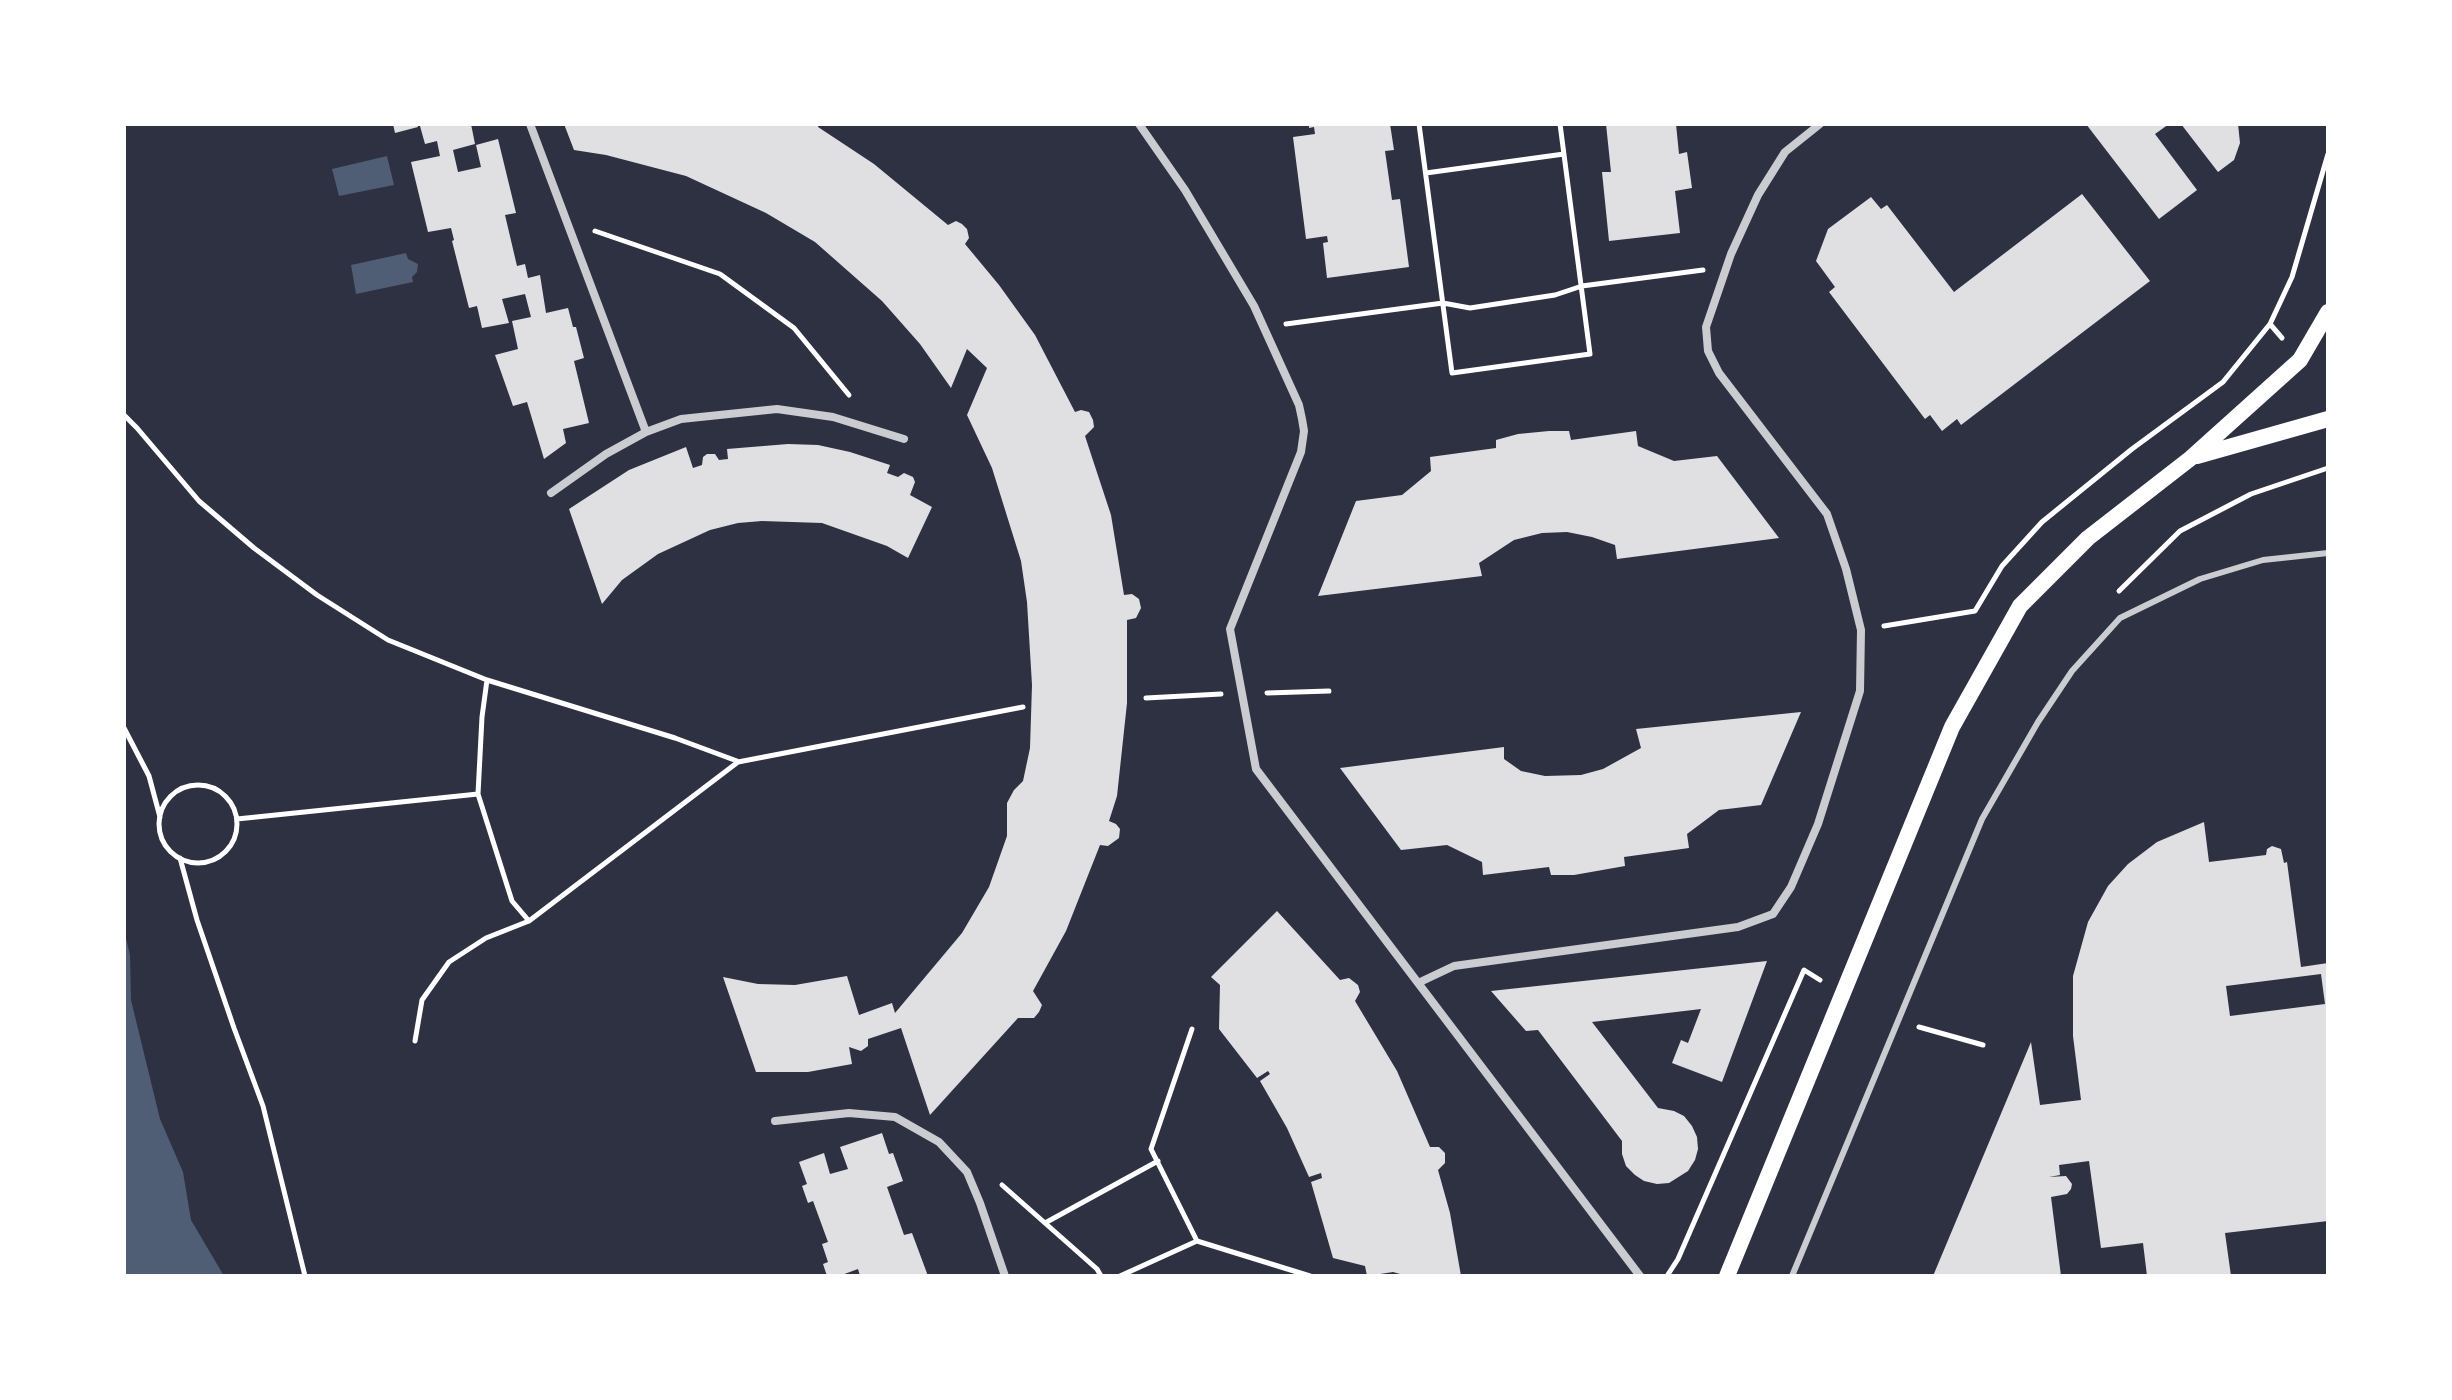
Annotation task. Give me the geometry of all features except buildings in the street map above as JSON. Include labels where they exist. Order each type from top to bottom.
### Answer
[{"type":"main road","points":[[1727,1276],[1952,727],[2020,606],[2088,538],[2191,458],[2300,360],[2328,312]]},
{"type":"main road","points":[[2191,458],[2328,419]]},
{"type":"street","points":[[530,124],[646,432]]},
{"type":"street","points":[[1139,124],[1219,244],[1263,327],[1299,405],[1304,431],[1293,477],[1230,629],[1256,769],[1640,1276]]},
{"type":"street","points":[[1418,983],[1454,966],[1738,927],[1773,914],[1791,887],[1818,824],[1860,691],[1861,630],[1846,569],[1827,514],[1719,373],[1708,351],[1706,327],[1727,266],[1758,195],[1785,152],[1820,124]]},
{"type":"street","points":[[551,493],[606,454],[646,432],[681,419],[777,409],[833,417],[904,439]]},
{"type":"street","points":[[775,1121],[849,1113],[895,1117],[939,1142],[967,1172],[1005,1276]]},
{"type":"lane","points":[[1792,1276],[1982,819],[2038,722],[2072,671],[2120,618],[2200,579],[2263,560],[2328,553]]},
{"type":"path","points":[[1419,124],[1452,373],[1590,354],[1560,124]]},
{"type":"path","points":[[1426,173],[1564,154]]},
{"type":"path","points":[[1861,630],[1975,611],[2002,566],[2042,522],[2132,449],[2223,382],[2270,324],[2292,277],[2328,154]]},
{"type":"path","points":[[566,221],[720,274],[794,328],[877,430]]},
{"type":"path","points":[[1263,327],[1443,303],[1470,308],[1555,295],[1582,286],[1727,266]]},
{"type":"path","points":[[2270,324],[2300,360]]},
{"type":"path","points":[[124,415],[199,501],[254,548],[317,595],[388,640],[487,680],[675,738],[738,762]]},
{"type":"path","points":[[487,680],[478,794],[512,901],[529,921]]},
{"type":"path","points":[[415,1041],[422,1000],[449,962],[486,938],[529,921],[738,762],[1023,707]]},
{"type":"path","points":[[124,728],[149,776],[166,845],[180,858],[191,863],[215,860],[226,852],[236,831],[237,819],[225,795],[199,785],[186,787],[174,794],[160,818]]},
{"type":"path","points":[[237,819],[478,794]]},
{"type":"path","points":[[180,858],[197,920],[263,1106],[305,1276]]},
{"type":"path","points":[[1192,1029],[1151,1149],[1197,1241]]},
{"type":"path","points":[[1045,1223],[1158,1161]]},
{"type":"path","points":[[1002,1185],[1097,1269],[1101,1276]]},
{"type":"path","points":[[1120,1276],[1197,1241],[1310,1276]]},
{"type":"water","points":[[387,156],[394,185],[339,196],[332,169]]},
{"type":"water","points":[[406,253],[408,259],[418,264],[413,282],[356,294],[351,265]]},
{"type":"water","points":[[124,930],[130,955],[131,1000],[160,1119],[183,1172],[191,1220],[224,1276],[124,1276]]}]
